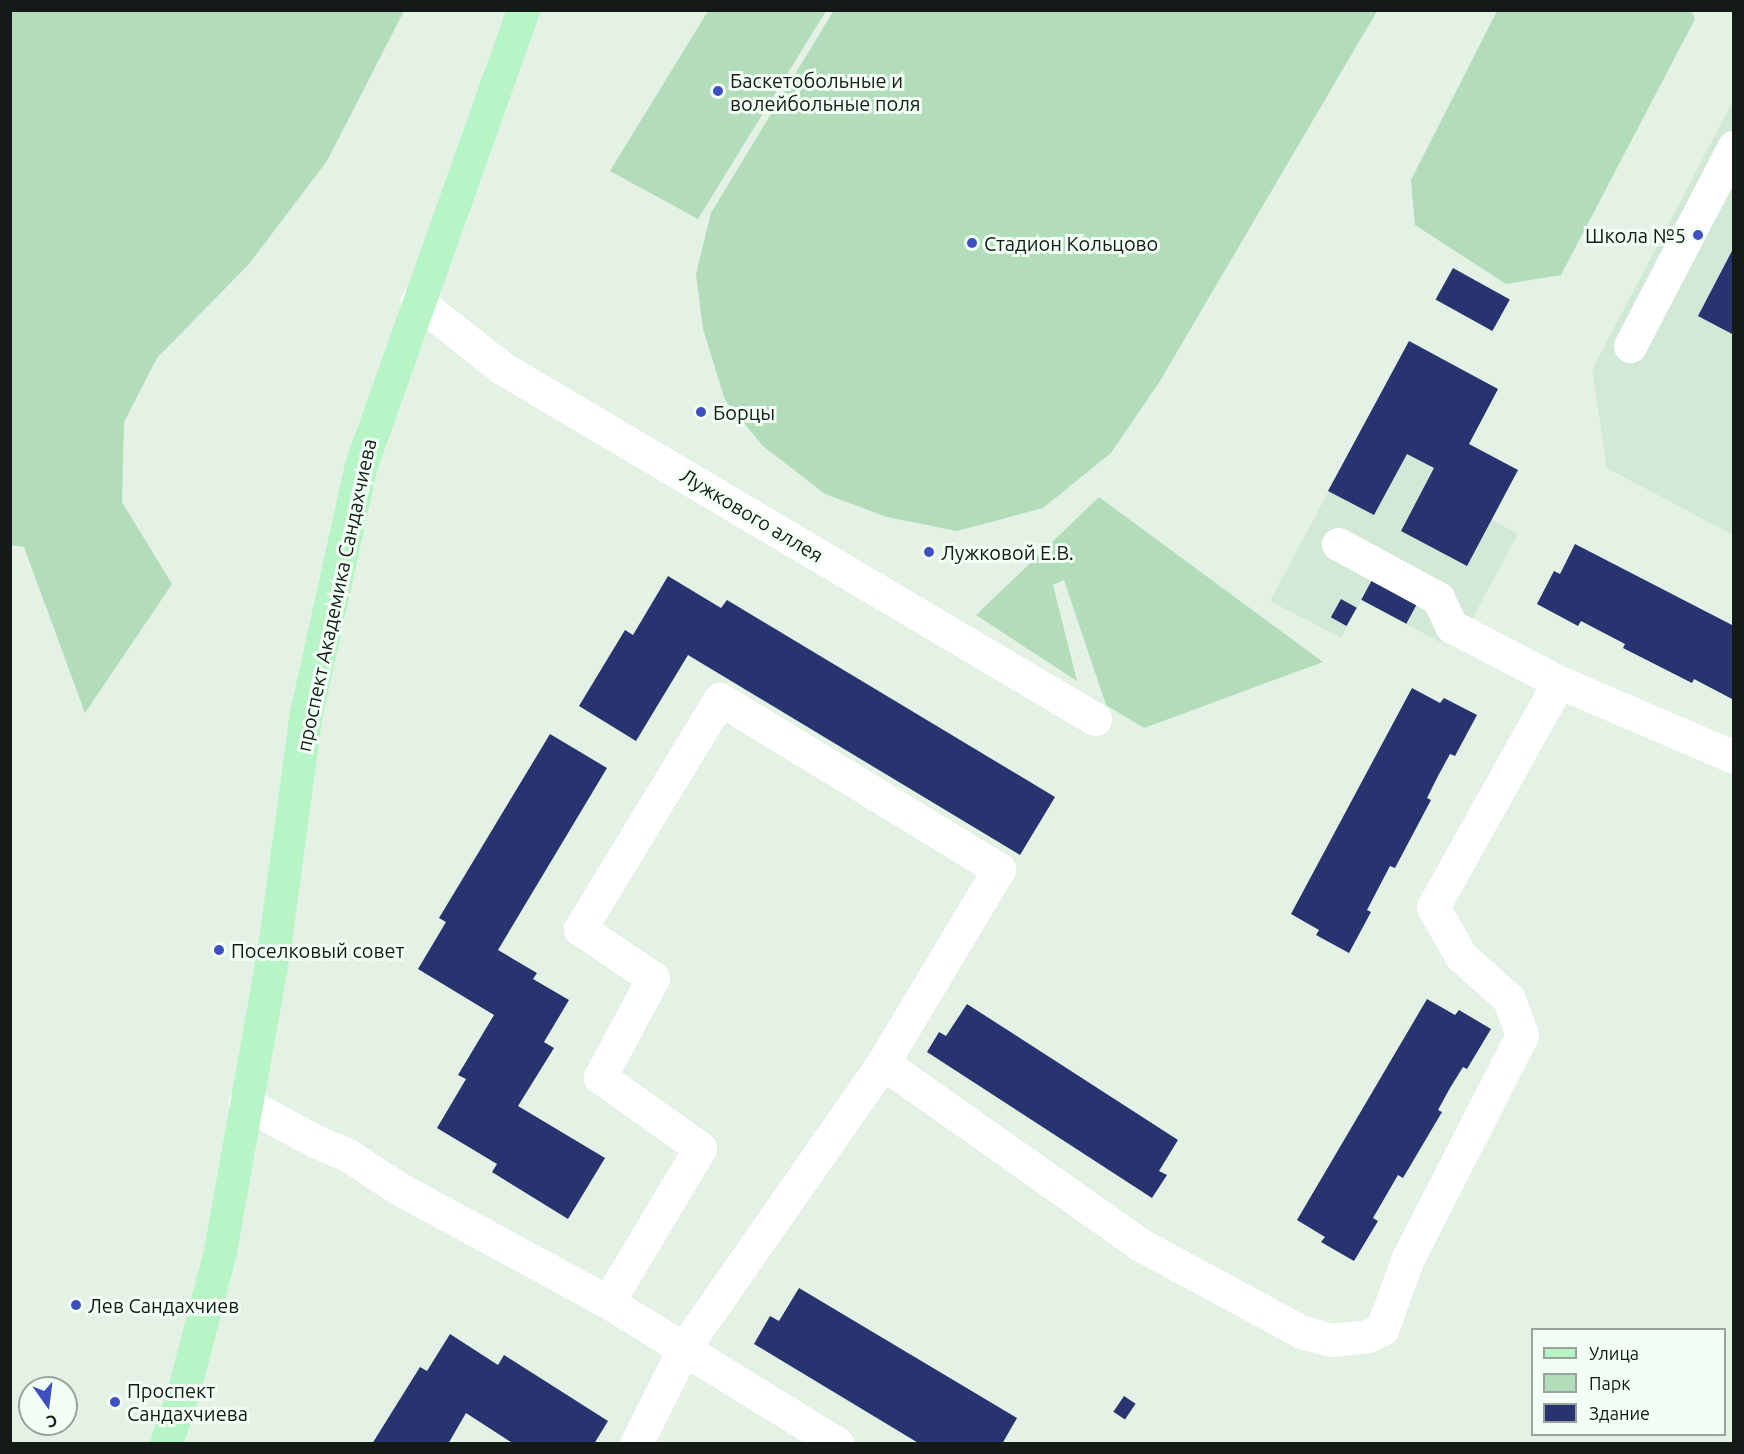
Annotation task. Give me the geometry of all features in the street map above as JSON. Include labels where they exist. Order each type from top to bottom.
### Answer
[{"type":"main road","name":"проспект Академика Сандахчиева","points":[[166,1443],[186,1382],[220,1251],[275,941],[306,713],[361,465],[417,301],[523,10]]},
{"type":"lane","points":[[1630,346],[1734,146]]},
{"type":"lane","name":"Лужкового аллея","points":[[417,301],[502,368],[1095,719]]},
{"type":"lane","points":[[1338,544],[1438,598],[1451,626],[1559,682],[1734,757]]},
{"type":"lane","points":[[883,1063],[1141,1245],[1281,1323],[1331,1340],[1368,1336],[1382,1329],[1408,1258],[1522,1035],[1509,999],[1461,956],[1432,907],[1559,682]]},
{"type":"lane","points":[[608,1302],[700,1148],[600,1077],[653,978],[580,929],[720,699],[999,869],[883,1063],[684,1348],[636,1443]]},
{"type":"lane","points":[[245,1103],[315,1141],[346,1154],[398,1188],[608,1302],[838,1443]]},
{"type":"shaded area","name":"Школа №5","points":[[1733,101],[1733,535],[1607,468],[1592,370]]},
{"type":"shaded area","points":[[1409,341],[1498,389],[1469,444],[1518,470],[1492,520],[1518,534],[1472,619],[1459,612],[1442,643],[1361,600],[1341,638],[1270,601]]},
{"type":"green space","name":"Стадион Кольцово","points":[[834,10],[1377,11],[1160,381],[1111,453],[1043,508],[957,531],[887,517],[825,494],[763,446],[725,400],[703,329],[696,274],[711,213]]},
{"type":"green space","points":[[1691,10],[1695,19],[1561,275],[1506,284],[1415,225],[1411,180],[1497,11]]},
{"type":"green space","points":[[10,11],[404,11],[327,161],[249,264],[157,358],[124,422],[122,502],[172,584],[85,713],[24,547],[11,545]]},
{"type":"green space","name":"Баскетобольные и волейбольные поля","points":[[708,11],[826,11],[698,219],[610,171]]},
{"type":"green space","points":[[1099,497],[1323,662],[1144,728],[1106,705],[1064,580],[1053,585],[1077,681],[976,615]]},
{"type":"building","points":[[1734,247],[1734,335],[1698,316]]},
{"type":"building","points":[[1453,268],[1510,300],[1492,331],[1436,299]]},
{"type":"building","points":[[1409,341],[1498,389],[1469,444],[1518,470],[1467,566],[1401,531],[1434,468],[1407,454],[1374,515],[1328,491]]},
{"type":"building","points":[[1575,544],[1734,626],[1734,700],[1694,679],[1692,683],[1623,648],[1625,644],[1581,621],[1578,626],[1537,604],[1554,571],[1560,574]]},
{"type":"building","points":[[668,576],[721,608],[727,600],[1055,797],[1020,855],[688,655],[636,741],[579,706],[625,630],[633,635]]},
{"type":"building","points":[[1374,576],[1419,600],[1406,624],[1361,600]]},
{"type":"building","points":[[1341,599],[1357,608],[1347,626],[1331,617]]},
{"type":"building","points":[[1412,688],[1440,703],[1444,698],[1477,715],[1455,756],[1450,754],[1438,776],[1427,798],[1431,800],[1395,868],[1390,866],[1367,910],[1371,912],[1349,953],[1316,935],[1319,930],[1291,914]]},
{"type":"building","points":[[550,734],[607,768],[498,950],[537,973],[533,979],[569,1000],[544,1042],[554,1048],[518,1106],[605,1158],[568,1219],[492,1172],[497,1164],[437,1128],[466,1079],[458,1075],[494,1015],[418,969],[446,922],[439,918]]},
{"type":"building","points":[[1427,999],[1455,1015],[1459,1010],[1491,1029],[1467,1069],[1463,1067],[1450,1088],[1438,1110],[1442,1112],[1403,1178],[1398,1175],[1373,1218],[1378,1221],[1354,1261],[1321,1242],[1325,1237],[1297,1220]]},
{"type":"building","points":[[967,1004],[1178,1140],[1159,1171],[1167,1175],[1152,1198],[927,1052],[939,1032],[946,1036]]},
{"type":"building","points":[[799,1288],[1017,1418],[1002,1444],[920,1444],[754,1344],[770,1316],[779,1321]]},
{"type":"building","points":[[450,1334],[498,1365],[504,1355],[608,1421],[594,1444],[514,1444],[466,1413],[448,1444],[372,1444],[420,1367],[427,1371]]},
{"type":"building","points":[[1124,1396],[1136,1404],[1125,1420],[1113,1412]]},
{"type":"place","name":"Баскетобольные и волейбольные поля","points":[[718,91]]},
{"type":"place","name":"Школа №5","points":[[1698,235]]},
{"type":"place","name":"Стадион Кольцово","points":[[972,243]]},
{"type":"place","name":"Борцы","points":[[701,412]]},
{"type":"place","name":"Лужковой Е.В.","points":[[929,552]]},
{"type":"place","name":"Поселковый совет","points":[[219,950]]},
{"type":"place","name":"Лев Сандахчиев","points":[[76,1305]]},
{"type":"place","name":"Проспект Сандахчиева","points":[[115,1402]]}]
